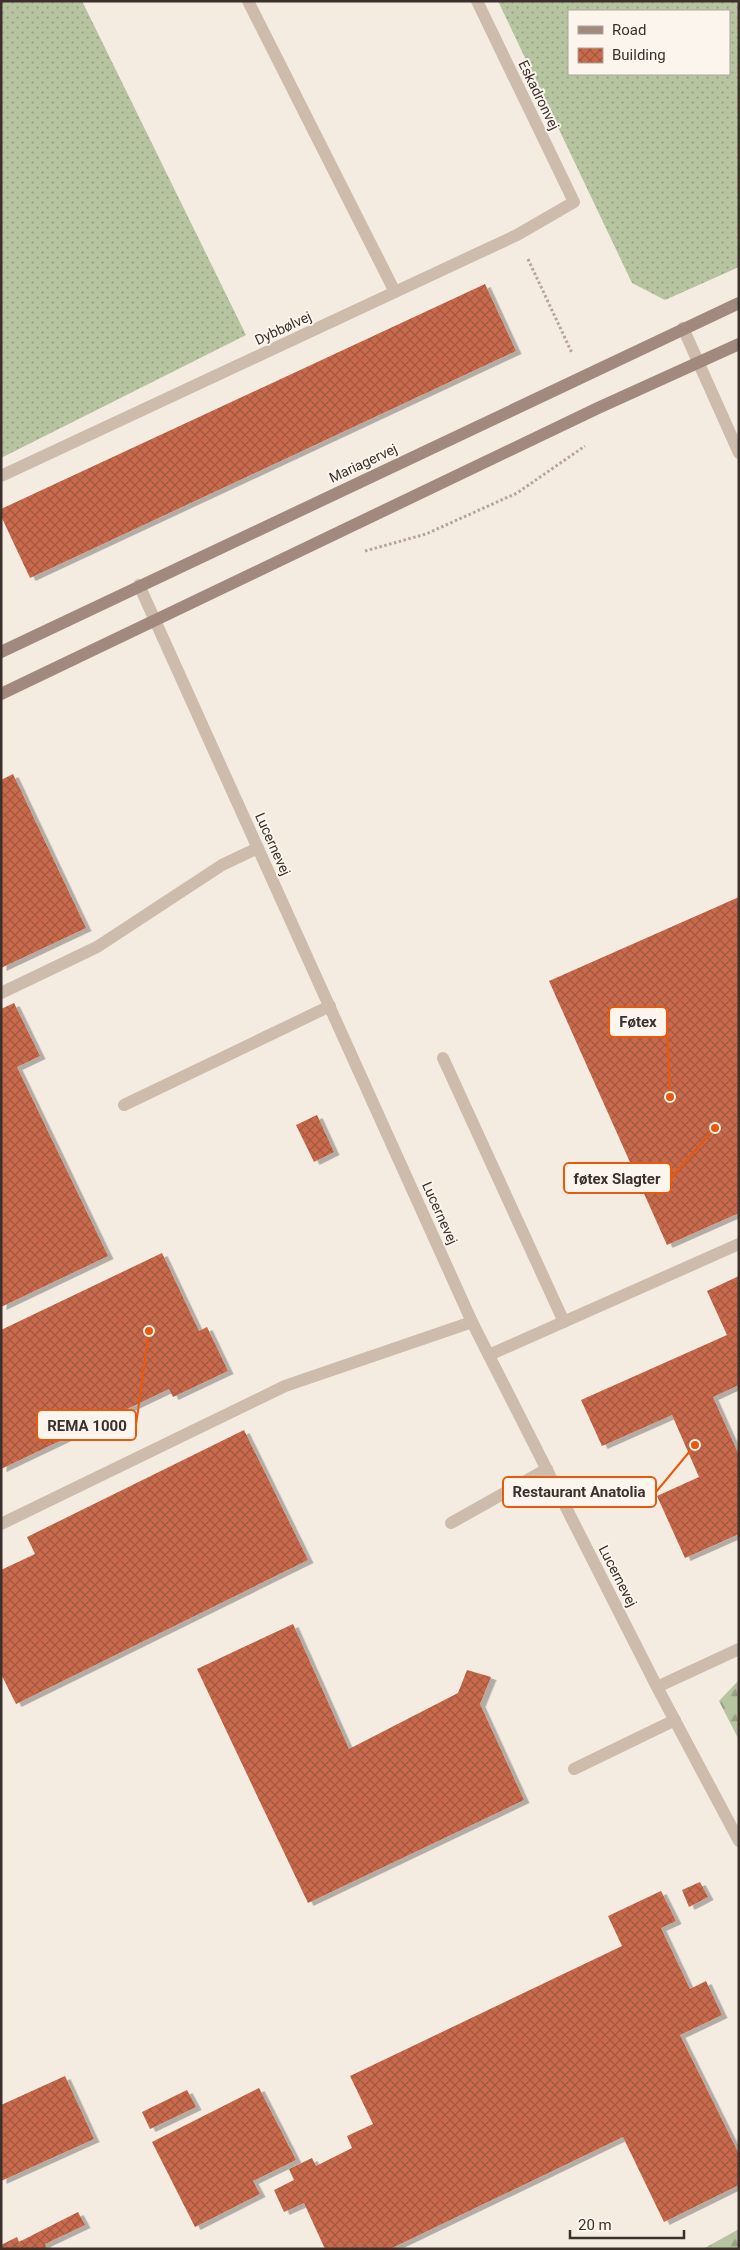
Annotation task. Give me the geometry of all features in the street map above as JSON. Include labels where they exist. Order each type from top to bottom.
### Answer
[{"type":"street","points":[[248,1],[396,292]]},
{"type":"street","name":"Eskadronvej","points":[[477,1],[574,202]]},
{"type":"street","name":"Dybbølvej","points":[[1,476],[517,235],[574,202]]},
{"type":"street","name":"Mariagervej","points":[[1,652],[739,302]]},
{"type":"street","points":[[683,328],[739,453]]},
{"type":"street","points":[[1,694],[154,619],[739,344]]},
{"type":"street","name":"Lucernevej","points":[[139,586],[472,1322],[657,1687],[739,1841]]},
{"type":"street","points":[[1,993],[97,947],[222,865],[258,848]]},
{"type":"street","points":[[124,1105],[330,1006]]},
{"type":"street","points":[[443,1058],[564,1322]]},
{"type":"street","points":[[489,1355],[739,1244]]},
{"type":"street","points":[[1,1524],[285,1386],[472,1322]]},
{"type":"street","points":[[451,1523],[547,1469]]},
{"type":"street","points":[[657,1687],[739,1649]]},
{"type":"street","points":[[574,1769],[675,1720]]},
{"type":"path","points":[[517,235],[583,377]]},
{"type":"green space","points":[[1,1],[82,1],[246,335],[1,458]]},
{"type":"green space","points":[[498,1],[739,1],[739,267],[665,300],[632,283]]},
{"type":"green space","points":[[739,1680],[739,1740],[719,1701]]},
{"type":"green space","points":[[739,2229],[739,2249],[703,2249]]},
{"type":"building","points":[[485,284],[516,351],[30,578],[1,516],[1,509]]},
{"type":"building","points":[[13,774],[86,928],[1,968],[1,780]]},
{"type":"building","points":[[739,897],[739,1213],[667,1245],[549,981]]},
{"type":"building","points":[[14,1003],[40,1056],[17,1067],[108,1256],[1,1307],[1,1009]]},
{"type":"building","points":[[317,1115],[334,1152],[314,1162],[296,1125]]},
{"type":"building","points":[[162,1253],[199,1331],[207,1327],[228,1371],[173,1397],[169,1389],[1,1469],[1,1330]]},
{"type":"building","points":[[739,1276],[739,1385],[713,1397],[739,1455],[739,1534],[685,1558],[657,1496],[699,1477],[672,1415],[602,1446],[581,1400],[727,1335],[707,1291]]},
{"type":"building","points":[[244,1430],[308,1560],[16,1704],[1,1674],[1,1570],[35,1554],[27,1537]]},
{"type":"building","points":[[293,1624],[349,1749],[458,1693],[467,1670],[491,1677],[480,1704],[524,1800],[308,1903],[197,1669]]},
{"type":"building","points":[[700,1882],[708,1897],[689,1907],[682,1890]]},
{"type":"building","points":[[661,1891],[676,1921],[661,1928],[690,1989],[706,1981],[722,2015],[680,2035],[739,2154],[739,2185],[664,2222],[623,2137],[390,2249],[325,2249],[304,2203],[284,2212],[274,2190],[294,2180],[289,2169],[312,2158],[316,2166],[352,2148],[347,2136],[373,2124],[350,2076],[622,1946],[608,1916]]},
{"type":"building","points":[[65,2076],[94,2139],[1,2181],[1,2105]]},
{"type":"building","points":[[259,2088],[296,2160],[253,2181],[260,2194],[195,2227],[152,2142]]},
{"type":"building","points":[[187,2090],[196,2107],[150,2129],[142,2112]]},
{"type":"building","points":[[78,2212],[85,2225],[45,2244],[47,2249],[1,2249],[1,2245],[17,2237],[19,2242]]},
{"type":"place","name":"Føtex","points":[[670,1097]]},
{"type":"place","name":"føtex Slagter","points":[[715,1128]]},
{"type":"place","name":"REMA 1000","points":[[149,1331]]},
{"type":"place","name":"Restaurant Anatolia","points":[[695,1445]]}]
